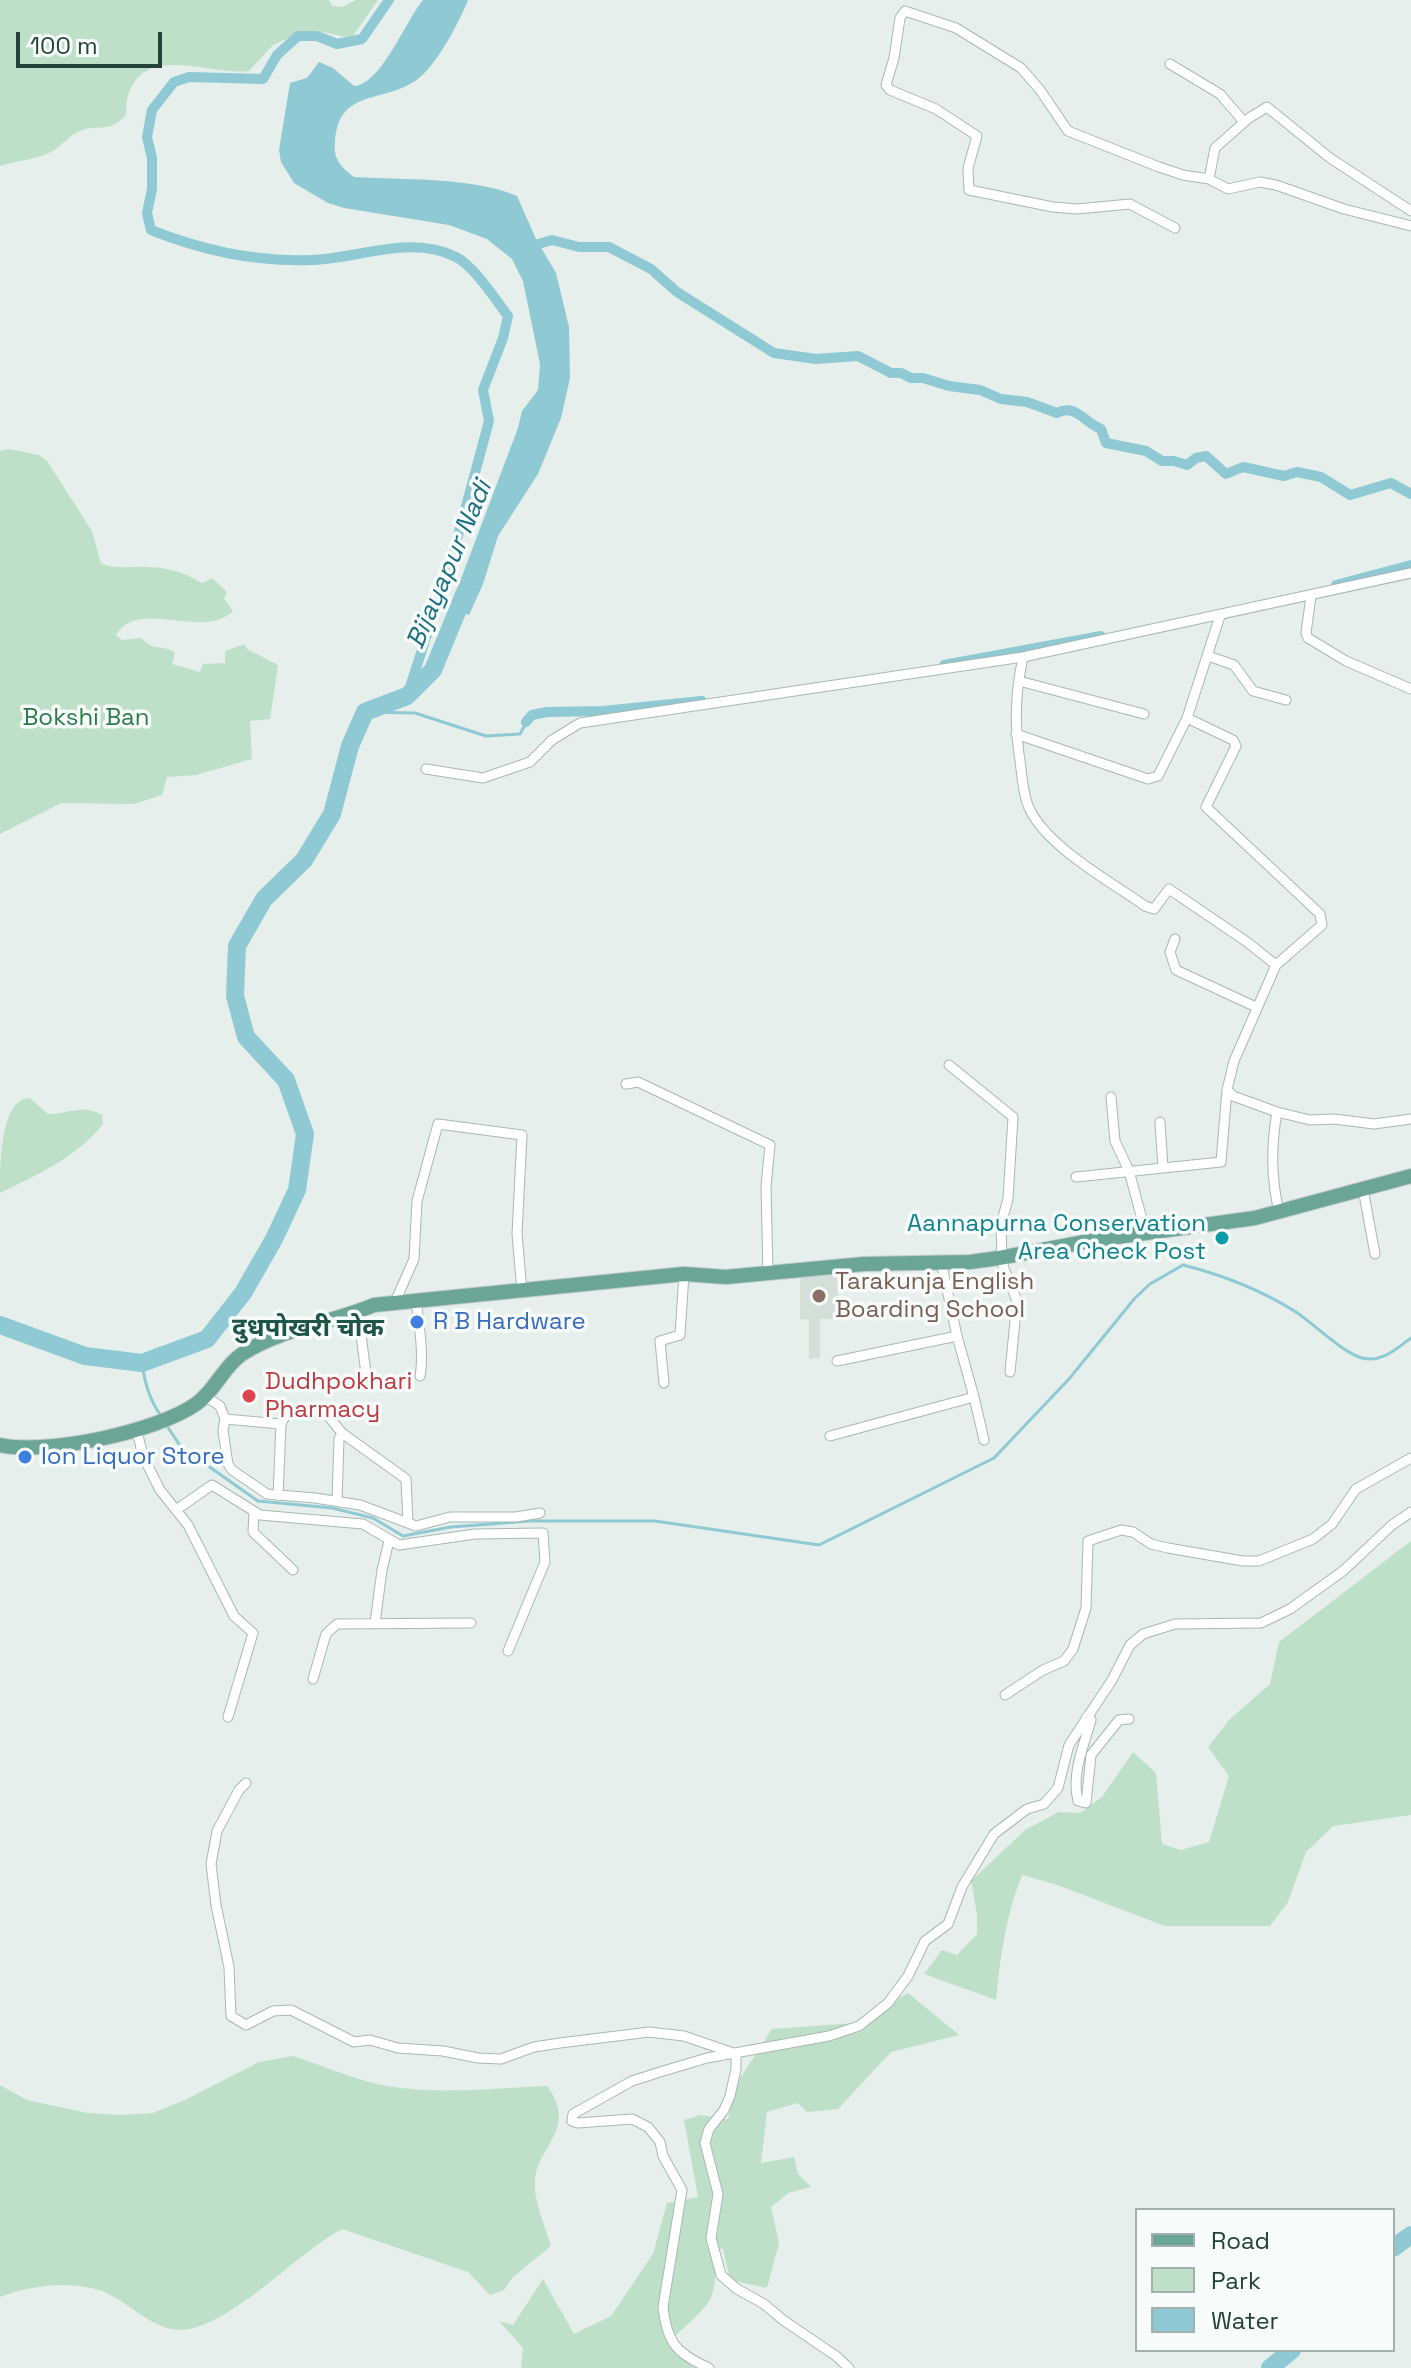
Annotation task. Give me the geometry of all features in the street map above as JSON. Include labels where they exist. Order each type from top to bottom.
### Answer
[{"type":"main road","points":[[0,1445],[33,1448],[137,1431],[182,1412],[205,1396],[243,1354],[326,1319],[350,1315],[374,1305],[684,1274],[726,1277],[864,1264],[970,1262],[1003,1258],[1095,1240],[1279,1212],[1411,1176]]},
{"type":"street","points":[[1175,228],[1130,204],[1077,209],[1053,207],[969,190],[968,168],[977,136],[936,109],[890,90],[886,85],[900,18],[905,11],[956,28],[1021,68],[1068,131],[1159,167],[1209,179],[1228,189],[1260,182],[1276,185],[1344,209],[1411,226]]},
{"type":"street","points":[[1170,64],[1220,94],[1244,122]]},
{"type":"street","points":[[1209,179],[1215,148],[1244,122],[1267,107],[1330,158],[1411,211]]},
{"type":"street","points":[[426,769],[483,778],[530,762],[552,740],[580,723],[1023,657],[1411,573]]},
{"type":"street","points":[[1311,596],[1308,638],[1346,661],[1411,689]]},
{"type":"street","points":[[1016,734],[1148,779],[1158,776],[1187,718],[1220,616]]},
{"type":"street","points":[[1208,656],[1234,665],[1253,691],[1286,700]]},
{"type":"street","points":[[1023,657],[1016,734],[1025,798],[1045,830],[1059,845],[1145,906],[1154,909],[1169,889],[1276,965]]},
{"type":"street","points":[[1019,681],[1144,714]]},
{"type":"street","points":[[1076,1177],[1221,1162],[1227,1090],[1234,1061],[1256,1007],[1276,965],[1322,925],[1320,914],[1206,807],[1235,743],[1187,718]]},
{"type":"street","points":[[1175,939],[1170,952],[1176,970],[1256,1007]]},
{"type":"street","points":[[949,1065],[1013,1117],[1008,1199],[1001,1224],[1003,1266],[1017,1301],[1010,1372]]},
{"type":"street","points":[[626,1084],[638,1082],[770,1145],[766,1186],[768,1273]]},
{"type":"street","points":[[1227,1090],[1233,1096],[1277,1112],[1310,1120],[1334,1119],[1374,1124],[1411,1119]]},
{"type":"street","points":[[1111,1097],[1115,1141],[1129,1171],[1146,1234]]},
{"type":"street","points":[[1277,1112],[1271,1140],[1273,1183],[1279,1212]]},
{"type":"street","points":[[1160,1122],[1163,1168]]},
{"type":"street","points":[[395,1302],[414,1259],[417,1201],[438,1124],[522,1135],[517,1234],[522,1291]]},
{"type":"street","points":[[1363,1189],[1375,1254]]},
{"type":"street","points":[[941,1261],[984,1440]]},
{"type":"street","points":[[664,1383],[660,1341],[680,1335],[684,1274]]},
{"type":"street","points":[[416,1301],[423,1357],[420,1376]]},
{"type":"street","points":[[350,1315],[360,1326],[368,1379],[382,1385]]},
{"type":"street","points":[[837,1361],[957,1336]]},
{"type":"street","points":[[205,1396],[220,1406],[225,1419],[224,1450],[232,1470],[259,1490],[278,1496],[337,1501],[369,1508],[416,1526],[450,1517],[516,1517],[540,1513]]},
{"type":"street","points":[[830,1436],[974,1397]]},
{"type":"street","points":[[278,1496],[281,1424],[286,1414],[325,1412],[342,1433],[406,1479],[408,1523]]},
{"type":"street","points":[[225,1419],[281,1424]]},
{"type":"street","points":[[137,1431],[143,1456],[160,1490],[188,1525],[234,1616],[253,1633],[228,1717]]},
{"type":"street","points":[[337,1501],[339,1439],[342,1433]]},
{"type":"street","points":[[1005,1695],[1043,1670],[1064,1661],[1073,1649],[1089,1588],[1088,1541],[1121,1530],[1133,1532],[1151,1544],[1168,1548],[1259,1561],[1313,1539],[1332,1524],[1356,1489],[1411,1458]]},
{"type":"street","points":[[176,1510],[212,1485],[254,1512],[363,1524],[389,1541],[409,1545],[475,1534],[543,1533],[545,1562],[508,1651]]},
{"type":"street","points":[[254,1512],[253,1532],[293,1570]]},
{"type":"street","points":[[709,2368],[686,2359],[674,2345],[665,2326],[663,2307],[682,2190],[663,2156],[660,2142],[648,2127],[632,2119],[578,2123],[571,2117],[584,2106],[632,2081],[707,2058],[829,2036],[859,2026],[888,2003],[908,1976],[925,1941],[948,1924],[962,1887],[994,1834],[1027,1809],[1044,1804],[1058,1788],[1069,1745],[1112,1680],[1122,1656],[1143,1634],[1175,1624],[1261,1623],[1290,1609],[1343,1571],[1392,1525],[1411,1512]]},
{"type":"street","points":[[375,1623],[389,1541]]},
{"type":"street","points":[[313,1679],[326,1634],[333,1625],[471,1623]]},
{"type":"street","points":[[1086,1718],[1091,1720],[1077,1767],[1075,1792],[1078,1801],[1086,1803],[1091,1755],[1119,1720],[1129,1719]]},
{"type":"street","points":[[246,1783],[217,1831],[210,1868],[229,1967],[231,2016],[243,2024],[252,2025],[273,2011],[291,2010],[354,2042],[370,2040],[398,2048],[443,2051],[478,2058],[501,2059],[534,2047],[649,2032],[684,2036],[736,2054]]},
{"type":"street","points":[[736,2054],[730,2096],[724,2110],[709,2129],[705,2143],[718,2194],[711,2238],[721,2275],[849,2368]]},
{"type":"shaded area","name":"Tarakunja English Boarding School","points":[[800,1274],[839,1274],[836,1319],[820,1319],[820,1358],[809,1359],[809,1320],[800,1319]]},
{"type":"green space","points":[[0,0],[329,0],[332,6],[342,7],[356,0],[378,0],[353,36],[318,31],[299,33],[273,45],[249,71],[180,65],[148,70],[136,80],[127,98],[126,115],[113,125],[80,131],[53,151],[0,166]]},
{"type":"green space","name":"Bokshi Ban","points":[[9,449],[39,455],[47,461],[92,531],[101,563],[118,567],[169,569],[202,583],[212,578],[227,592],[224,598],[233,611],[220,619],[188,622],[140,619],[126,624],[116,635],[122,640],[141,638],[150,645],[175,652],[172,664],[200,672],[203,664],[225,663],[225,651],[245,644],[247,649],[278,665],[270,719],[250,721],[252,759],[196,775],[167,777],[162,795],[134,804],[61,803],[0,834],[0,451]]},
{"type":"green space","points":[[30,1098],[48,1114],[89,1110],[102,1115],[103,1124],[69,1156],[0,1193],[7,1121],[20,1101]]},
{"type":"green space","points":[[1411,1541],[1411,1815],[1333,1826],[1306,1852],[1288,1902],[1270,1926],[1165,1926],[1022,1875],[1004,1936],[996,2000],[924,1974],[942,1950],[957,1955],[977,1934],[971,1881],[1025,1830],[1059,1812],[1080,1813],[1102,1797],[1133,1752],[1156,1773],[1162,1844],[1181,1850],[1209,1842],[1229,1776],[1208,1747],[1229,1720],[1270,1684],[1279,1642]]},
{"type":"green space","points":[[908,1993],[959,2035],[891,2052],[838,2109],[807,2112],[798,2103],[767,2112],[761,2163],[794,2157],[798,2174],[811,2187],[788,2193],[771,2207],[779,2243],[767,2288],[730,2280],[723,2249],[713,2248],[715,2281],[709,2301],[671,2340],[709,2368],[521,2368],[523,2348],[499,2321],[513,2325],[543,2279],[574,2334],[611,2316],[653,2254],[667,2203],[698,2197],[684,2120],[700,2115],[728,2119],[737,2083],[772,2029],[855,2023]]},
{"type":"green space","points":[[293,2056],[363,2080],[406,2089],[547,2086],[556,2101],[558,2125],[538,2167],[535,2187],[551,2246],[513,2277],[504,2290],[490,2295],[468,2272],[342,2229],[248,2299],[209,2322],[190,2329],[166,2328],[113,2296],[90,2288],[51,2285],[0,2297],[0,2085],[27,2100],[88,2113],[153,2113],[259,2062]]},
{"type":"water","points":[[423,0],[468,0],[440,53],[419,78],[392,92],[354,104],[345,112],[338,124],[335,142],[337,158],[354,177],[459,182],[517,196],[536,239],[556,273],[569,327],[570,378],[561,418],[538,474],[498,536],[483,584],[469,615],[450,608],[522,411],[538,390],[540,364],[523,281],[512,259],[487,239],[449,225],[328,203],[294,183],[281,162],[279,150],[290,83],[307,78],[319,62],[333,68],[354,86],[364,83],[383,64]]},
{"type":"waterway","points":[[389,0],[362,39],[337,44],[317,36],[298,36],[277,55],[263,79],[189,77],[174,82],[152,110],[147,137],[152,158],[152,189],[147,213],[151,230],[209,249],[250,257],[311,260],[402,248],[438,250],[463,261],[508,316],[483,390],[489,421],[452,558],[407,696]]},
{"type":"waterway","points":[[528,247],[552,240],[579,247],[609,247],[651,269],[677,292],[774,353],[816,359],[858,356],[891,373],[980,390],[1001,399],[1027,402],[1057,413],[1069,410],[1101,429],[1106,443],[1146,451],[1162,461],[1187,465],[1196,458],[1206,456],[1226,474],[1243,467],[1284,476],[1297,472],[1321,477],[1350,495],[1391,483],[1411,494]]},
{"type":"waterway","points":[[1336,585],[1411,565]]},
{"type":"waterway","name":"Bijayapur Nadi","points":[[0,1325],[85,1356],[142,1363],[207,1339],[243,1293],[297,1190],[305,1134],[286,1080],[246,1037],[235,996],[237,946],[264,899],[304,860],[332,814],[350,746],[365,712],[407,696],[433,670],[466,590]]},
{"type":"waterway","points":[[944,665],[1101,636]]},
{"type":"waterway","points":[[526,722],[532,715],[547,712],[603,711],[702,701]]},
{"type":"waterway","points":[[365,712],[415,713],[486,736],[520,734],[526,723]]},
{"type":"waterway","points":[[165,1423],[181,1447],[258,1501],[332,1508],[373,1518],[403,1536],[451,1527],[530,1521],[655,1521],[819,1545],[994,1458],[1069,1379],[1135,1298],[1150,1284],[1183,1265],[1227,1278],[1269,1297],[1362,1358],[1382,1357],[1411,1338]]},
{"type":"waterway","points":[[142,1363],[148,1391],[161,1416]]},
{"type":"waterway","points":[[1395,2247],[1411,2235]]},
{"type":"waterway","points":[[1270,2368],[1290,2352]]},
{"type":"place","name":"Aannapurna Conservation Area Check Post","points":[[1222,1238]]},
{"type":"place","name":"Tarakunja English Boarding School","points":[[819,1296]]},
{"type":"place","name":"R B Hardware","points":[[417,1322]]},
{"type":"place","name":"Dudhpokhari Pharmacy","points":[[249,1396]]},
{"type":"place","name":"Ion Liquor Store","points":[[25,1457]]},
{"type":"district","name":"दुधपोखरी चोक","points":[[308,1329]]}]
